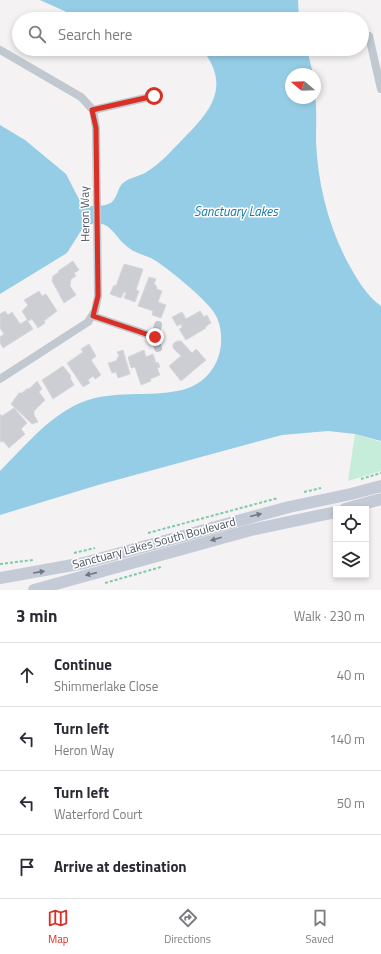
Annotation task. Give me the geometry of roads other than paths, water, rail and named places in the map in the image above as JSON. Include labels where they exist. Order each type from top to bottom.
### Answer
[{"type":"street","points":[[369,36],[381,90]]},
{"type":"street","points":[[0,50],[81,97],[92,110],[154,96]]},
{"type":"street","name":"Heron Way","points":[[92,110],[96,128],[98,296],[93,316]]},
{"type":"street","points":[[0,379],[81,327],[93,316],[155,337]]},
{"type":"street","points":[[158,325],[155,337],[158,348]]},
{"type":"street","name":"Sanctuary Lakes South Boulevard","points":[[0,578],[84,563],[305,497],[351,494],[381,486]]},
{"type":"street","points":[[305,497],[309,518]]},
{"type":"street","points":[[355,506],[381,498]]},
{"type":"street","name":"Sanctuary Lakes South Boulevard","points":[[34,590],[251,530],[333,513]]},
{"type":"water","points":[[40,0],[298,0],[299,12],[67,12]]},
{"type":"water","name":"Sanctuary Lakes","points":[[206,56],[309,56],[312,68],[285,68],[285,104],[316,104],[317,158],[325,204],[335,234],[348,263],[366,292],[381,306],[381,441],[355,434],[328,431],[282,435],[98,485],[0,515],[0,471],[47,424],[68,409],[92,399],[105,396],[169,392],[182,390],[199,383],[212,370],[216,362],[221,345],[221,336],[220,326],[215,314],[194,291],[156,261],[132,250],[110,229],[100,224],[84,226],[67,253],[0,294],[0,125],[25,140],[66,174],[81,203],[102,206],[113,201],[123,183],[148,171],[166,157],[192,130],[209,109],[214,98],[216,87],[215,75],[211,63]]}]
